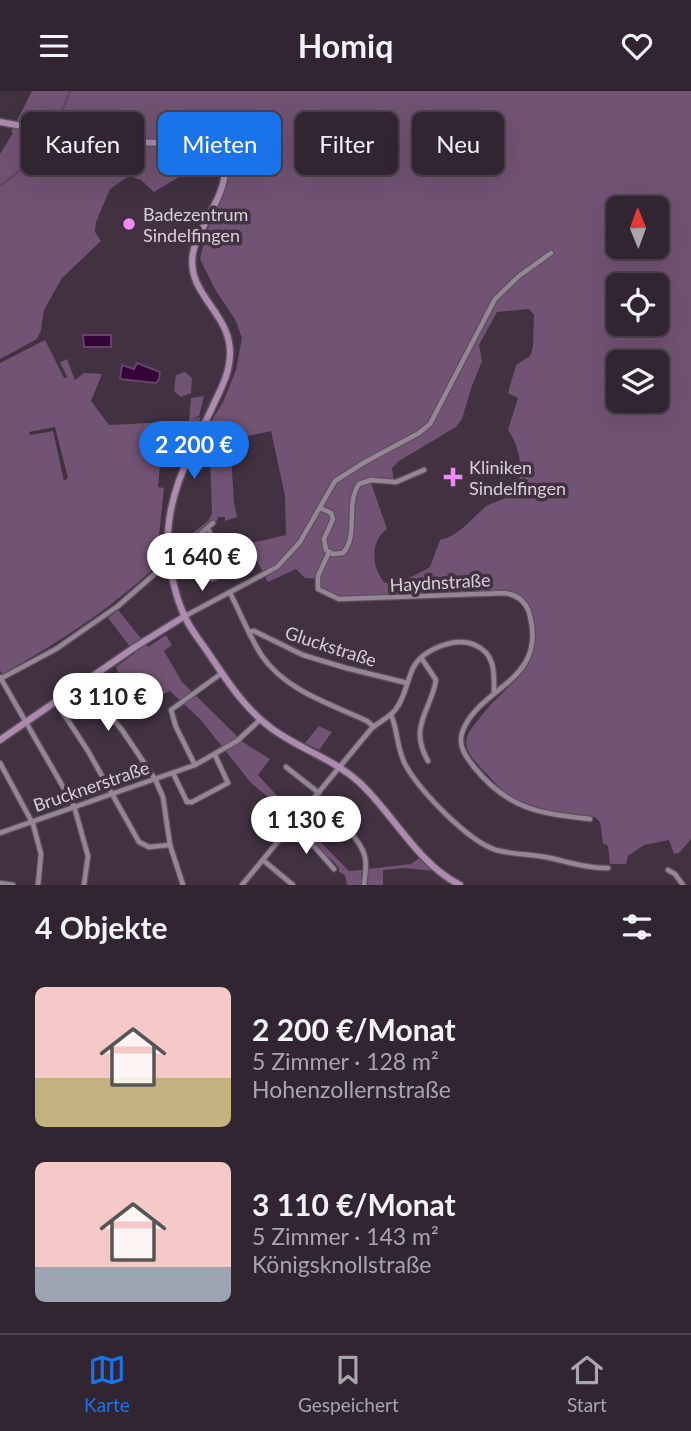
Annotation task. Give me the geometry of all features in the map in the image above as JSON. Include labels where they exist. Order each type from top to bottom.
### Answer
[{"type":"street","points":[[0,122],[117,143],[194,143],[212,151],[219,159],[224,185],[196,241],[192,263],[198,288],[225,325],[230,361],[225,380],[173,499],[168,528],[170,560],[185,616],[235,692],[261,719],[276,732],[340,767],[369,791],[447,882],[460,885]]},
{"type":"street","points":[[0,740],[185,616],[263,576],[284,561],[300,542],[332,484],[430,424],[495,299],[519,276],[551,253]]},
{"type":"street","points":[[320,508],[332,516],[333,522],[324,539],[325,546],[329,552],[340,554],[349,546],[352,500],[359,484],[371,480],[396,482],[424,470]]},
{"type":"street","points":[[85,885],[88,856],[74,806],[0,679],[56,649],[108,613],[213,523]]},
{"type":"street","points":[[208,529],[229,571]]},
{"type":"street","points":[[203,555],[216,544]]},
{"type":"street","name":"Haydnstraße","points":[[329,552],[318,576],[318,589],[340,599],[505,593],[524,602],[532,620],[531,645],[521,670],[477,712],[463,731],[462,745],[468,760],[502,796],[520,806],[542,813],[590,819]]},
{"type":"street","points":[[212,579],[236,569]]},
{"type":"street","points":[[230,593],[266,660],[290,683],[373,726]]},
{"type":"street","name":"Gluckstraße","points":[[249,632],[254,631],[285,647],[328,663],[407,683]]},
{"type":"street","points":[[242,885],[373,726],[391,715],[415,665],[422,659],[447,644],[465,643],[476,646],[486,653],[494,667],[494,693]]},
{"type":"street","points":[[422,659],[436,680],[425,708],[421,729],[421,741],[428,761]]},
{"type":"street","points":[[195,765],[171,711],[222,673]]},
{"type":"street","points":[[83,683],[122,730],[155,779],[166,810],[170,845],[183,885]]},
{"type":"street","points":[[55,702],[88,751],[142,845],[170,845]]},
{"type":"street","points":[[391,715],[401,755],[414,778],[474,839],[503,852],[532,854],[598,868],[608,867]]},
{"type":"street","name":"Brucknerstraße","points":[[0,832],[195,765],[246,734],[261,719]]},
{"type":"street","points":[[173,773],[187,802],[192,802],[228,783],[215,755]]},
{"type":"street","points":[[0,764],[32,821],[41,855],[38,885]]},
{"type":"street","points":[[286,767],[319,793]]},
{"type":"street","points":[[312,802],[346,830],[361,848],[365,860],[364,885]]},
{"type":"street","points":[[290,828],[313,845],[334,869]]},
{"type":"street","points":[[264,861],[293,885]]},
{"type":"street","points":[[668,870],[675,874],[683,885]]},
{"type":"street","points":[[0,883],[13,885]]},
{"type":"shaded area","points":[[32,91],[691,91],[691,839],[679,853],[674,854],[669,840],[644,845],[628,856],[626,864],[610,864],[608,846],[603,843],[600,822],[595,817],[550,813],[529,807],[502,790],[470,755],[466,742],[471,730],[517,678],[530,657],[534,644],[532,611],[519,595],[514,592],[343,597],[322,590],[320,579],[305,578],[296,569],[268,582],[248,544],[286,535],[285,496],[271,431],[230,440],[237,517],[225,521],[225,517],[218,517],[217,521],[214,520],[181,547],[178,545],[209,520],[212,513],[209,425],[223,402],[236,370],[242,338],[236,321],[216,291],[200,259],[226,175],[281,175],[281,112],[158,112],[158,175],[182,175],[154,192],[141,180],[129,176],[110,189],[96,222],[95,232],[101,241],[62,278],[44,310],[37,339],[0,359],[0,154],[13,133],[11,132],[21,112],[21,175],[144,175],[144,112],[21,112]],"holes":[[[529,309],[534,315],[533,347],[530,356],[516,365],[508,393],[518,398],[508,430],[519,454],[520,473],[515,490],[509,496],[487,506],[459,531],[440,540],[430,567],[403,580],[385,583],[377,570],[374,555],[378,540],[387,529],[371,483],[376,478],[394,481],[392,468],[399,461],[456,427],[462,419],[482,361],[479,345],[497,312]]]},
{"type":"shaded area","points":[[83,335],[111,335],[111,347],[84,347]]},
{"type":"shaded area","points":[[45,340],[64,378],[67,377],[60,362],[67,359],[75,380],[84,373],[102,374],[91,401],[109,425],[189,421],[191,398],[204,396],[199,416],[192,419],[201,417],[197,426],[162,442],[158,487],[164,488],[157,537],[160,541],[163,539],[164,554],[160,564],[154,563],[154,568],[137,584],[82,625],[3,674],[0,671],[0,363]],"holes":[[[55,427],[68,478],[64,481],[53,431],[30,435],[29,432]]]},
{"type":"shaded area","points":[[137,363],[160,372],[156,383],[120,379],[122,365],[134,369]]},
{"type":"shaded area","points":[[185,372],[192,378],[191,393],[181,397],[174,391],[176,375]]},
{"type":"shaded area","points":[[118,610],[148,647],[166,635],[172,645],[164,651],[182,682],[243,742],[270,759],[258,775],[293,813],[290,824],[284,810],[251,783],[200,719],[170,691],[134,707],[116,667],[135,653],[108,618]]},
{"type":"shaded area","points":[[319,726],[332,732],[319,750],[305,743]]},
{"type":"shaded area","points":[[301,822],[349,871],[362,870],[361,885],[347,885],[345,875],[339,872],[334,862],[295,829]]},
{"type":"shaded area","points":[[421,857],[434,871],[404,868],[383,870],[383,885],[366,885],[367,869],[411,864]]},
{"type":"waterway","points":[[62,112],[70,91]]},
{"type":"waterway","points":[[0,186],[21,170]]},
{"type":"place","name":"Badezentrum Sindelfingen","points":[[129,224]]},
{"type":"place","name":"Kliniken Sindelfingen","points":[[453,477]]}]
